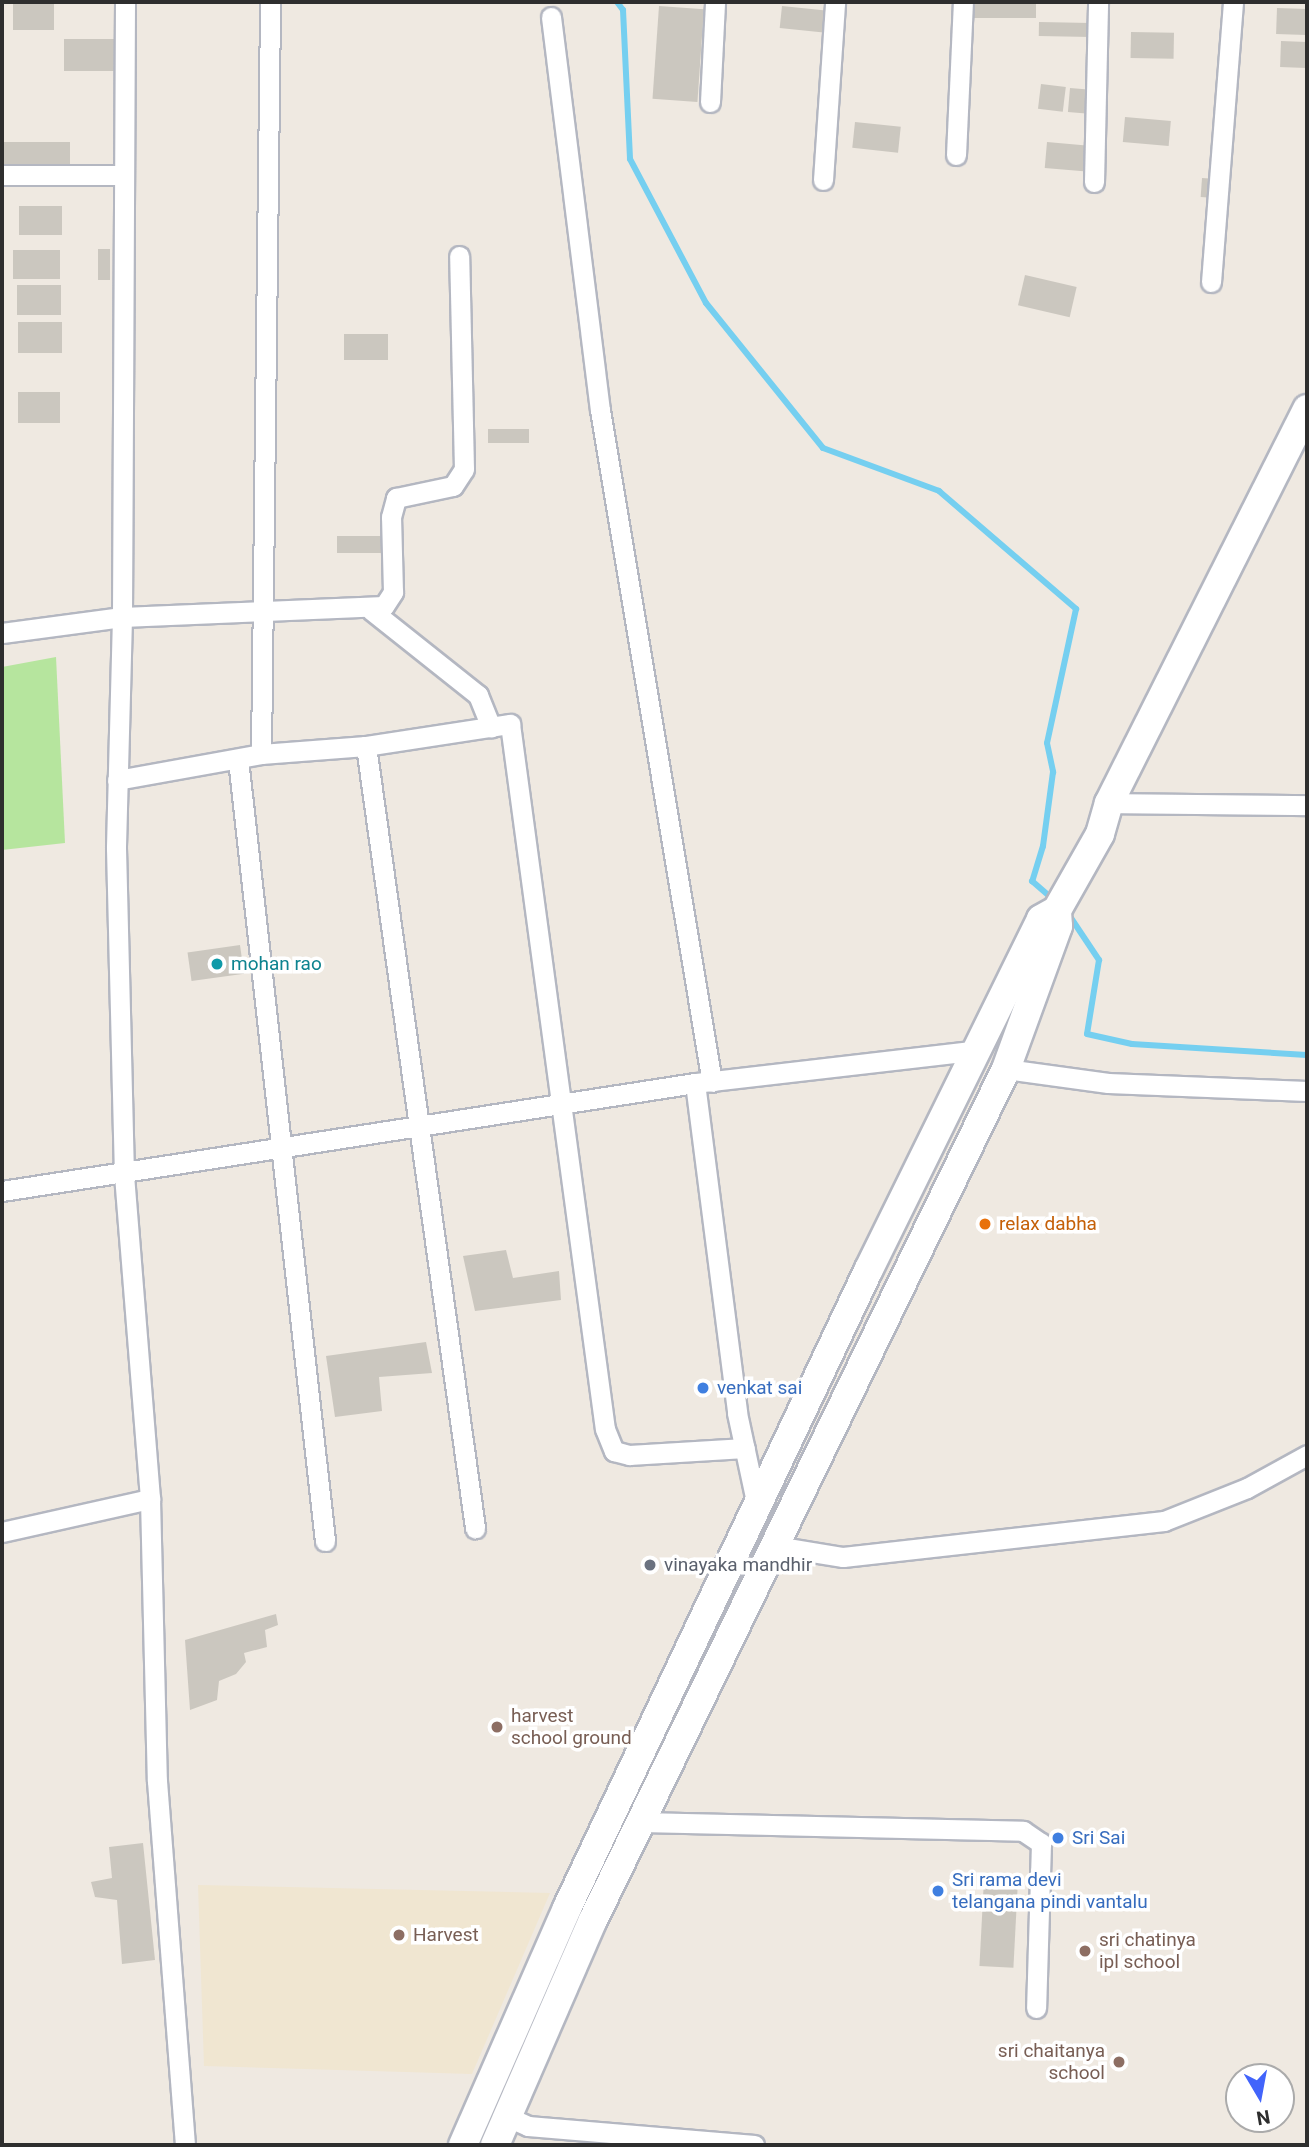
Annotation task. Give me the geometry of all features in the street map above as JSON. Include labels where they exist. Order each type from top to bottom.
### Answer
[{"type":"street","points":[[125,2],[122,617],[117,780],[124,1175],[150,1499],[157,1781],[185,2145]]},
{"type":"street","points":[[261,754],[265,610],[270,2]]},
{"type":"street","points":[[710,102],[715,2]]},
{"type":"street","points":[[822,180],[835,2]]},
{"type":"street","points":[[956,155],[963,2]]},
{"type":"street","points":[[1094,182],[1098,2]]},
{"type":"street","points":[[1211,282],[1233,2]]},
{"type":"street","points":[[551,17],[600,410],[704,1082],[745,1448],[756,1502]]},
{"type":"street","points":[[2,175],[123,176]]},
{"type":"street","points":[[2,633],[122,617],[265,610],[371,610],[384,606],[393,592],[391,517],[396,498],[453,486],[464,469],[459,256]]},
{"type":"street","points":[[464,2145],[567,1908],[756,1502],[1041,919],[1056,910],[1100,834],[1109,803],[1307,409]]},
{"type":"street","points":[[371,610],[478,695],[491,727]]},
{"type":"street","points":[[117,780],[261,754],[366,746],[510,724],[605,1429],[614,1451],[629,1455],[745,1448]]},
{"type":"street","points":[[366,746],[475,1528]]},
{"type":"street","points":[[238,760],[325,1541]]},
{"type":"street","points":[[1109,803],[1306,802]]},
{"type":"street","points":[[495,2145],[641,1822],[1006,1069],[1058,926],[1056,910]]},
{"type":"street","points":[[2,1191],[124,1175],[704,1082],[979,1050]]},
{"type":"street","points":[[1006,1069],[1108,1083],[1307,1091]]},
{"type":"street","points":[[775,1546],[843,1557],[1164,1521],[1247,1488],[1307,1455]]},
{"type":"street","points":[[2,1532],[150,1499]]},
{"type":"street","points":[[641,1822],[1023,1832],[1041,1843],[1036,2008]]},
{"type":"street","points":[[508,2117],[528,2126],[626,2140],[754,2145]]},
{"type":"shaded area","points":[[198,1885],[550,1893],[472,2074],[204,2066]]},
{"type":"green space","points":[[56,657],[65,843],[2,850],[2,667]]},
{"type":"building","points":[[13,2],[54,2],[54,30],[13,30]]},
{"type":"building","points":[[971,2],[1036,2],[1036,18],[971,18]]},
{"type":"building","points":[[659,6],[704,9],[697,102],[653,99]]},
{"type":"building","points":[[782,6],[826,11],[823,32],[780,28]]},
{"type":"building","points":[[1277,8],[1307,9],[1306,35],[1276,34]]},
{"type":"building","points":[[1039,22],[1091,23],[1091,37],[1039,36]]},
{"type":"building","points":[[1131,32],[1174,33],[1174,59],[1131,58]]},
{"type":"building","points":[[64,39],[114,39],[114,71],[64,71]]},
{"type":"building","points":[[1281,41],[1307,42],[1306,68],[1280,67]]},
{"type":"building","points":[[1041,84],[1066,87],[1063,112],[1038,109]]},
{"type":"building","points":[[1070,88],[1094,90],[1092,114],[1068,112]]},
{"type":"building","points":[[1125,117],[1171,121],[1169,146],[1123,142]]},
{"type":"building","points":[[855,122],[901,127],[898,153],[852,148]]},
{"type":"building","points":[[2,142],[70,142],[70,173],[2,173]]},
{"type":"building","points":[[1047,142],[1092,146],[1090,172],[1045,168]]},
{"type":"building","points":[[1202,178],[1217,179],[1216,198],[1201,197]]},
{"type":"building","points":[[19,206],[62,206],[62,235],[19,235]]},
{"type":"building","points":[[98,249],[110,249],[110,280],[98,280]]},
{"type":"building","points":[[13,250],[60,250],[60,279],[13,279]]},
{"type":"building","points":[[1025,275],[1077,287],[1070,317],[1018,305]]},
{"type":"building","points":[[17,285],[61,285],[61,315],[17,315]]},
{"type":"building","points":[[18,322],[62,322],[62,353],[18,353]]},
{"type":"building","points":[[344,334],[388,334],[388,360],[344,360]]},
{"type":"building","points":[[18,392],[60,392],[60,423],[18,423]]},
{"type":"building","points":[[488,429],[529,429],[529,443],[488,443]]},
{"type":"building","points":[[337,536],[383,536],[383,553],[337,553]]},
{"type":"building","name":"mohan rao","points":[[240,945],[244,974],[192,981],[188,952]]},
{"type":"building","points":[[506,1250],[513,1278],[559,1271],[561,1300],[475,1311],[463,1256]]},
{"type":"building","points":[[426,1342],[432,1373],[379,1377],[382,1411],[335,1417],[326,1356]]},
{"type":"building","points":[[276,1614],[278,1625],[265,1630],[267,1647],[244,1653],[246,1662],[236,1674],[219,1681],[217,1700],[190,1710],[185,1640]]},
{"type":"building","points":[[143,1843],[155,1960],[122,1964],[117,1900],[95,1897],[91,1882],[112,1878],[109,1847]]},
{"type":"building","points":[[984,1879],[1018,1881],[1013,1968],[979,1966]]},
{"type":"waterway","points":[[617,2],[623,10],[630,159],[706,303],[823,448],[939,491],[1076,609],[1047,743],[1053,772],[1043,846],[1032,881],[1054,900]]},
{"type":"waterway","points":[[1067,912],[1099,960],[1087,1034],[1132,1044],[1307,1055]]},
{"type":"place","name":"mohan rao","points":[[217,964]]},
{"type":"place","name":"relax dabha","points":[[985,1224]]},
{"type":"place","name":"venkat sai","points":[[703,1388]]},
{"type":"place","name":"vinayaka mandhir","points":[[650,1565]]},
{"type":"place","name":"harvest school ground","points":[[497,1727]]},
{"type":"place","name":"Sri Sai","points":[[1058,1838]]},
{"type":"place","name":"Sri rama devi telangana pindi vantalu","points":[[938,1891]]},
{"type":"place","name":"Harvest","points":[[399,1935]]},
{"type":"place","name":"sri chatinya ipl school","points":[[1085,1951]]},
{"type":"place","name":"sri chaitanya school","points":[[1119,2062]]}]
